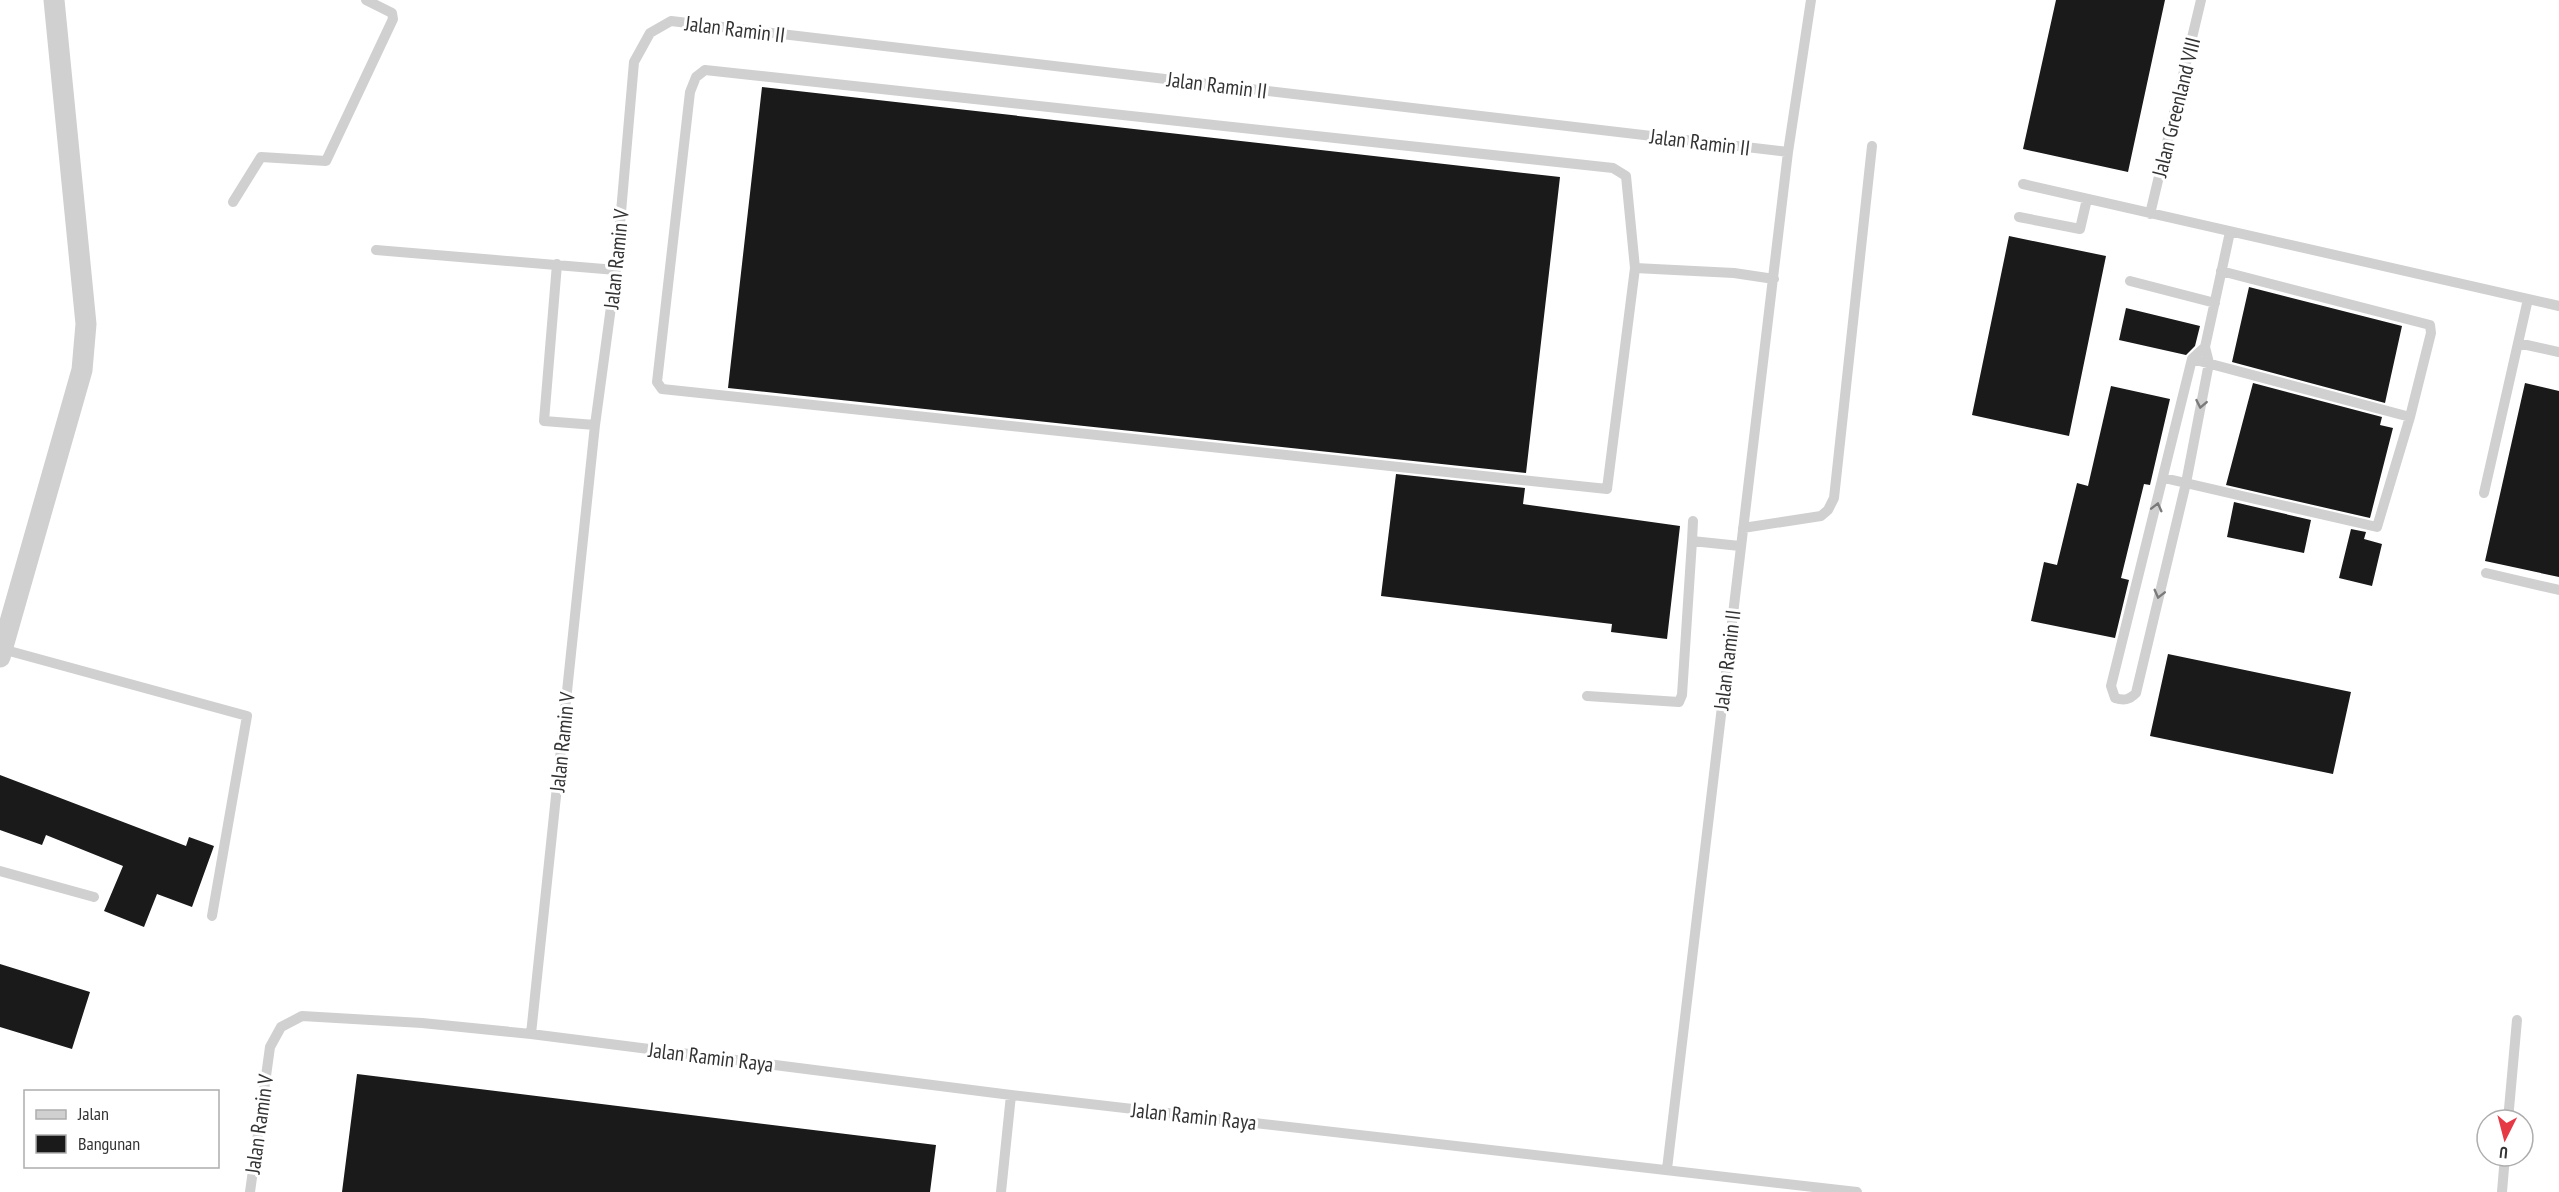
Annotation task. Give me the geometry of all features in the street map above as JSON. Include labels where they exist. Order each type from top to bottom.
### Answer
[{"type":"street","points":[[1,653],[82,370],[86,337],[76,206],[54,0]]},
{"type":"lane","points":[[233,202],[261,157],[326,161],[393,19],[392,13],[366,0]]},
{"type":"lane","name":"Jalan Ramin II","points":[[1667,1169],[1788,152],[1811,0]]},
{"type":"lane","name":"Jalan Greenland VIII","points":[[2150,214],[2201,0]]},
{"type":"lane","name":"Jalan Ramin II","points":[[650,33],[671,21],[1788,152]]},
{"type":"lane","name":"Jalan Ramin V","points":[[250,1192],[270,1047],[273,1037],[289,1022],[302,1016],[422,1023],[531,1034],[595,425],[616,270],[634,62],[650,33]]},
{"type":"lane","points":[[705,70],[727,70],[1613,168],[1624,172],[1626,176],[1635,268],[1607,489],[662,389],[657,382],[689,103],[696,77],[705,70]]},
{"type":"lane","points":[[1743,528],[1821,516],[1828,510],[1834,498],[1872,146]]},
{"type":"lane","points":[[2023,184],[2559,306]]},
{"type":"lane","points":[[2019,218],[2080,229],[2087,200]]},
{"type":"lane","points":[[2205,347],[2192,359],[2111,686],[2115,698],[2123,701],[2130,699],[2136,693],[2186,483],[2209,363],[2205,347],[2230,232]]},
{"type":"lane","points":[[376,250],[616,270]]},
{"type":"lane","points":[[557,264],[544,421],[595,425]]},
{"type":"lane","points":[[1635,268],[1734,273],[1774,279]]},
{"type":"lane","points":[[2164,478],[2378,527],[2410,417],[2431,333],[2430,325],[2221,271]]},
{"type":"lane","points":[[2130,281],[2215,303]]},
{"type":"lane","points":[[2484,493],[2528,299]]},
{"type":"lane","points":[[2518,343],[2559,352]]},
{"type":"lane","points":[[2192,359],[2410,417]]},
{"type":"lane","points":[[1587,696],[1674,703],[1681,700],[1693,521]]},
{"type":"lane","points":[[1692,541],[1740,546]]},
{"type":"lane","points":[[2486,573],[2559,590]]},
{"type":"lane","points":[[1,653],[246,714],[212,916]]},
{"type":"lane","points":[[0,872],[94,897]]},
{"type":"lane","points":[[2509,1108],[2517,1020]]},
{"type":"lane","name":"Jalan Ramin Raya","points":[[531,1034],[1011,1095],[1857,1192]]},
{"type":"lane","points":[[1000,1192],[1011,1095]]},
{"type":"lane","points":[[2502,1192],[2504,1168]]},
{"type":"building","points":[[2056,0],[2165,0],[2128,172],[2023,149]]},
{"type":"building","points":[[762,87],[1560,177],[1526,473],[728,388]]},
{"type":"building","points":[[2009,236],[2106,256],[2069,436],[1972,415]]},
{"type":"building","points":[[2249,287],[2402,326],[2385,403],[2232,362]]},
{"type":"building","points":[[2126,308],[2200,326],[2195,346],[2186,355],[2119,340]]},
{"type":"building","points":[[2253,383],[2382,417],[2380,425],[2393,428],[2370,518],[2226,485]]},
{"type":"building","points":[[2525,383],[2559,391],[2559,577],[2485,561]]},
{"type":"building","points":[[2111,386],[2170,399],[2150,485],[2144,484],[2121,578],[2129,580],[2115,638],[2031,621],[2044,562],[2057,565],[2077,483],[2088,486]]},
{"type":"building","points":[[1396,474],[1525,488],[1523,504],[1680,526],[1667,639],[1611,632],[1612,624],[1381,596]]},
{"type":"building","points":[[2234,502],[2311,520],[2304,553],[2227,537]]},
{"type":"building","points":[[2351,529],[2366,532],[2364,539],[2382,544],[2372,586],[2339,578]]},
{"type":"building","points":[[2168,654],[2351,692],[2333,774],[2150,736]]},
{"type":"building","points":[[0,775],[186,846],[189,837],[214,846],[192,907],[157,894],[144,927],[104,911],[123,866],[46,835],[42,845],[0,830]]},
{"type":"building","points":[[0,964],[90,992],[72,1049],[0,1027]]},
{"type":"building","points":[[357,1074],[936,1145],[930,1192],[342,1192]]}]
